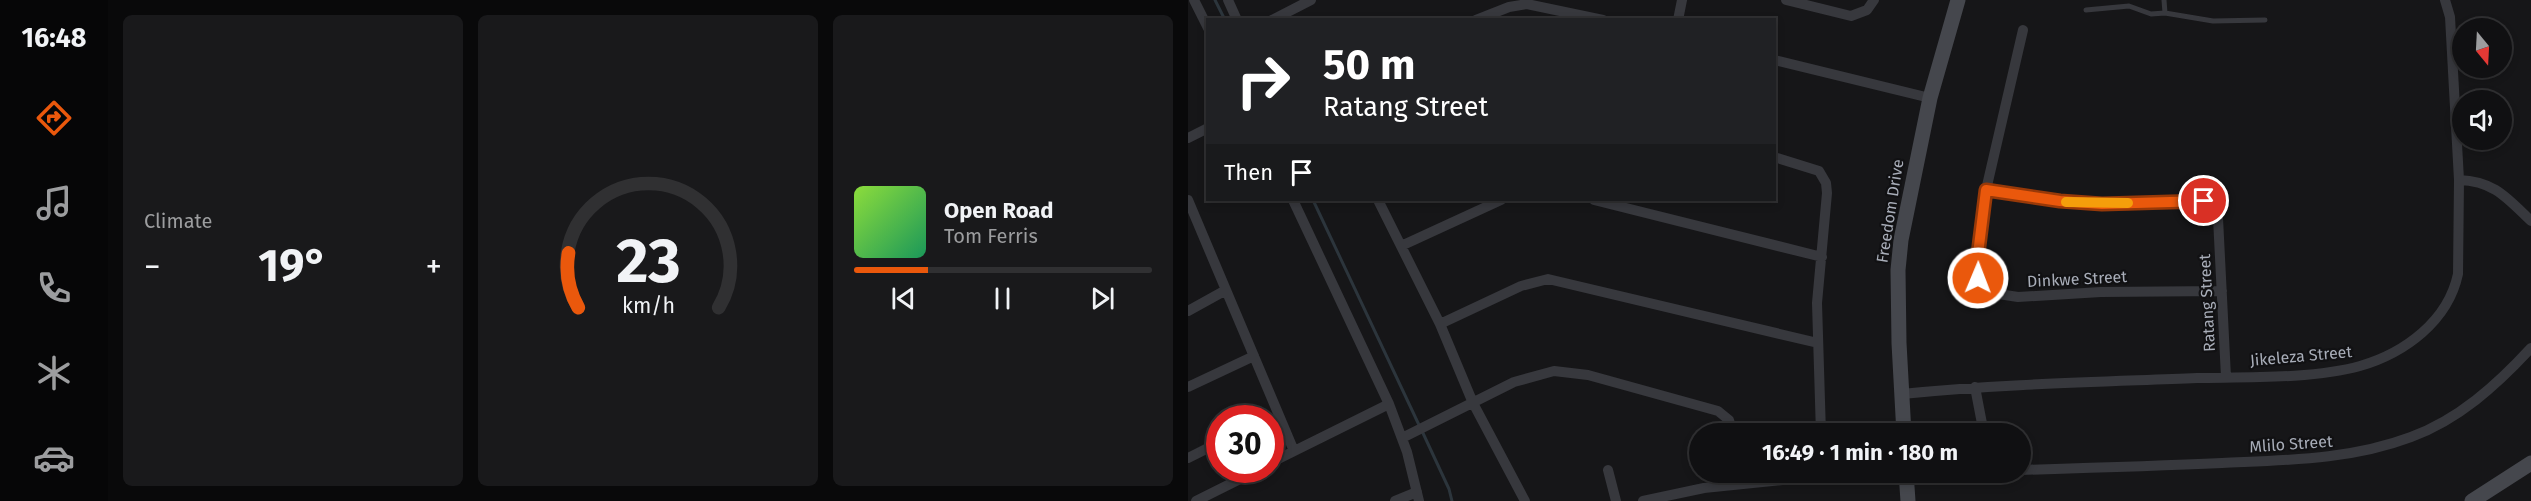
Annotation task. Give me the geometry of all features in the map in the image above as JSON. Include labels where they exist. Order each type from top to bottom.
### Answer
[{"type":"street","points":[[1228,0],[1236,18]]},
{"type":"street","points":[[1276,18],[1311,0]]},
{"type":"street","points":[[1678,18],[1682,0]]},
{"type":"street","points":[[1786,0],[1851,16],[1867,10],[1874,0]]},
{"type":"street","name":"Freedom Drive","points":[[1903,423],[1899,344],[1900,250],[1906,206],[1930,98],[1958,0]]},
{"type":"street","name":"Jikeleza Street","points":[[1902,394],[1975,387],[2340,371],[2384,356],[2423,333],[2438,318],[2455,287],[2459,254],[2459,180],[2450,17],[2445,0]]},
{"type":"street","points":[[1200,2],[1206,22]]},
{"type":"street","points":[[1480,18],[1527,2],[1595,18]]},
{"type":"street","name":"Dinkwe Street","points":[[2024,30],[1986,190],[1976,270],[1982,286],[1992,293],[2018,297],[2153,290],[2222,291]]},
{"type":"street","points":[[1776,60],[1930,98]]},
{"type":"street","points":[[1188,138],[1206,129]]},
{"type":"street","points":[[1776,158],[1810,167],[1823,176],[1827,193],[1817,303],[1821,423]]},
{"type":"street","points":[[2459,180],[2470,180],[2490,186],[2531,221]]},
{"type":"street","name":"Ratang Street","points":[[1986,190],[2060,201],[2102,204],[2209,202],[2214,206],[2218,218],[2226,377]]},
{"type":"street","points":[[1188,200],[1254,356],[1270,405]]},
{"type":"street","points":[[1293,201],[1389,404],[1402,438],[1418,496],[1395,501]]},
{"type":"street","points":[[1378,201],[1440,324],[1473,403],[1525,501]]},
{"type":"street","points":[[1401,246],[1498,201]]},
{"type":"street","points":[[1598,201],[1822,257]]},
{"type":"street","points":[[1188,231],[1199,226]]},
{"type":"street","points":[[1440,324],[1521,286],[1548,279],[1818,343]]},
{"type":"street","points":[[1188,310],[1227,290]]},
{"type":"street","name":"Mlilo Street","points":[[2031,470],[2303,460],[2375,449],[2413,437],[2452,416],[2476,400],[2507,374],[2531,348]]},
{"type":"street","points":[[1188,387],[1254,356]]},
{"type":"street","points":[[1402,438],[1523,379],[1554,371],[1571,372],[1718,411],[1730,423]]},
{"type":"street","points":[[1975,387],[1982,423]]},
{"type":"street","points":[[1284,457],[1389,404]]},
{"type":"street","points":[[1284,435],[1294,452]]},
{"type":"street","points":[[1188,458],[1206,449]]},
{"type":"street","points":[[2472,501],[2531,463]]},
{"type":"street","points":[[1608,470],[1616,501]]},
{"type":"street","points":[[1196,501],[1232,483]]},
{"type":"street","points":[[1643,501],[1704,488],[1750,483]]},
{"type":"street","points":[[1907,483],[1908,501]]},
{"type":"lane","points":[[2164,0],[2166,13]]},
{"type":"lane","points":[[2086,10],[2129,6],[2151,14],[2166,13],[2213,21],[2265,20]]},
{"type":"waterway","points":[[1215,0],[1224,18]]},
{"type":"waterway","points":[[1313,201],[1419,425]]},
{"type":"waterway","points":[[1422,431],[1449,489],[1452,501]]},
{"type":"slow traffic","points":[[2066,202],[2128,203]]},
{"type":"route","points":[[1978,278],[1976,270],[1986,190],[2060,201],[2102,204],[2204,201]]}]
